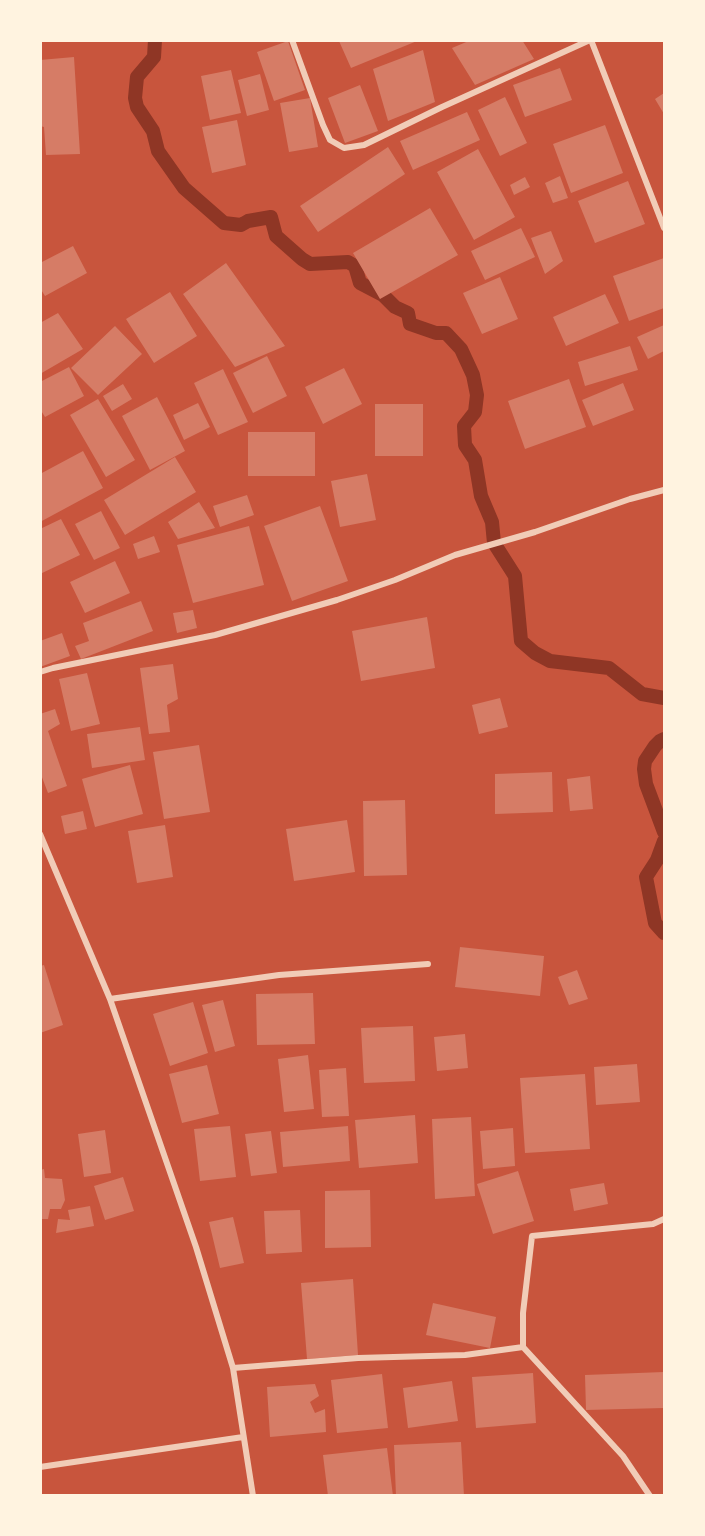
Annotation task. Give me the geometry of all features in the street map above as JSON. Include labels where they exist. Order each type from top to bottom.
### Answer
[{"type":"street","points":[[292,40],[326,133],[330,140],[344,148],[364,146],[442,107],[590,40],[664,228]]},
{"type":"street","points":[[40,672],[215,635],[337,600],[395,580],[455,555],[664,490]]},
{"type":"street","points":[[40,834],[110,999],[196,1246],[232,1368],[253,1496]]},
{"type":"street","points":[[110,999],[279,975],[428,964]]},
{"type":"street","points":[[650,1496],[623,1456],[523,1347],[523,1313],[532,1236],[653,1224],[664,1219]]},
{"type":"street","points":[[232,1368],[358,1358],[465,1355],[523,1347]]},
{"type":"street","points":[[40,1467],[243,1437]]},
{"type":"building","points":[[471,40],[522,40],[534,59],[475,85],[452,48]]},
{"type":"building","points":[[288,41],[305,90],[274,101],[257,52]]},
{"type":"building","points":[[339,41],[417,41],[351,68]]},
{"type":"building","points":[[423,50],[435,102],[388,121],[373,69]]},
{"type":"building","points":[[74,57],[80,154],[46,155],[44,127],[40,126],[40,60]]},
{"type":"building","points":[[560,68],[572,100],[525,117],[513,85]]},
{"type":"building","points":[[231,70],[241,113],[210,120],[201,76]]},
{"type":"building","points":[[260,74],[269,110],[247,116],[238,80]]},
{"type":"building","points":[[360,85],[378,131],[345,143],[328,98]]},
{"type":"building","points":[[664,93],[664,114],[655,99]]},
{"type":"building","points":[[505,97],[527,143],[500,156],[478,110]]},
{"type":"building","points":[[310,98],[318,147],[289,152],[280,103]]},
{"type":"building","points":[[467,112],[480,140],[413,170],[400,141]]},
{"type":"building","points":[[237,120],[246,165],[212,173],[202,127]]},
{"type":"building","points":[[605,125],[623,173],[571,193],[553,144]]},
{"type":"building","points":[[388,147],[405,174],[318,232],[300,206]]},
{"type":"building","points":[[478,149],[515,217],[474,240],[437,172]]},
{"type":"building","points":[[560,176],[568,198],[553,203],[545,183]]},
{"type":"building","points":[[525,177],[530,187],[514,195],[510,185]]},
{"type":"building","points":[[628,181],[645,224],[595,243],[578,201]]},
{"type":"building","points":[[430,208],[458,255],[380,299],[353,253]]},
{"type":"building","points":[[521,228],[535,257],[485,280],[471,251]]},
{"type":"building","points":[[551,231],[563,261],[545,274],[531,238]]},
{"type":"building","points":[[73,246],[87,273],[45,296],[40,288],[40,263]]},
{"type":"building","points":[[664,258],[664,308],[629,321],[613,276]]},
{"type":"building","points":[[226,263],[285,346],[235,367],[183,294]]},
{"type":"building","points":[[500,277],[518,319],[482,334],[463,293]]},
{"type":"building","points":[[170,292],[197,336],[154,363],[126,319]]},
{"type":"building","points":[[605,294],[619,323],[566,346],[553,317]]},
{"type":"building","points":[[58,313],[83,349],[40,374],[40,323]]},
{"type":"building","points":[[664,325],[664,351],[648,359],[637,337]]},
{"type":"building","points":[[115,326],[142,354],[98,395],[71,368]]},
{"type":"building","points":[[630,346],[638,370],[585,386],[578,362]]},
{"type":"building","points":[[267,356],[287,396],[253,413],[233,373]]},
{"type":"building","points":[[69,367],[84,396],[45,417],[40,409],[40,382]]},
{"type":"building","points":[[344,368],[362,404],[323,424],[305,387]]},
{"type":"building","points":[[223,369],[248,422],[218,435],[194,383]]},
{"type":"building","points":[[569,379],[586,427],[525,449],[508,401]]},
{"type":"building","points":[[623,383],[634,410],[593,426],[582,400]]},
{"type":"building","points":[[123,384],[132,399],[112,411],[103,396]]},
{"type":"building","points":[[157,397],[185,451],[150,470],[122,416]]},
{"type":"building","points":[[98,399],[135,460],[106,477],[70,415]]},
{"type":"building","points":[[198,403],[210,427],[184,440],[173,415]]},
{"type":"building","points":[[375,404],[423,404],[423,456],[375,456]]},
{"type":"building","points":[[248,432],[315,432],[315,476],[248,476]]},
{"type":"building","points":[[83,451],[103,488],[40,522],[40,474]]},
{"type":"building","points":[[175,457],[196,492],[125,535],[104,500]]},
{"type":"building","points":[[367,474],[376,520],[340,527],[331,481]]},
{"type":"building","points":[[247,495],[254,515],[220,527],[213,506]]},
{"type":"building","points":[[199,502],[215,528],[178,539],[168,522]]},
{"type":"building","points":[[320,506],[348,581],[292,601],[264,526]]},
{"type":"building","points":[[101,511],[120,548],[94,560],[75,524]]},
{"type":"building","points":[[61,519],[80,555],[40,574],[40,529]]},
{"type":"building","points":[[249,526],[264,585],[193,603],[177,545]]},
{"type":"building","points":[[154,536],[160,552],[138,559],[133,544]]},
{"type":"building","points":[[115,561],[130,593],[85,613],[70,582]]},
{"type":"building","points":[[141,601],[153,631],[81,659],[75,646],[89,641],[83,623]]},
{"type":"building","points":[[193,610],[197,628],[177,633],[173,613]]},
{"type":"building","points":[[427,617],[435,668],[361,681],[352,631]]},
{"type":"building","points":[[62,633],[70,656],[40,667],[40,641]]},
{"type":"building","points":[[173,664],[178,699],[167,705],[170,732],[149,734],[140,668]]},
{"type":"building","points":[[87,673],[100,724],[71,731],[59,679]]},
{"type":"building","points":[[500,698],[508,727],[479,734],[472,705]]},
{"type":"building","points":[[55,709],[60,724],[48,731],[67,786],[48,793],[40,772],[40,714]]},
{"type":"building","points":[[140,727],[145,760],[92,768],[87,734]]},
{"type":"building","points":[[199,745],[210,812],[164,819],[153,752]]},
{"type":"building","points":[[130,765],[143,814],[95,827],[82,779]]},
{"type":"building","points":[[552,772],[553,812],[495,814],[495,774]]},
{"type":"building","points":[[590,776],[593,809],[570,811],[567,779]]},
{"type":"building","points":[[405,800],[407,875],[364,876],[363,801]]},
{"type":"building","points":[[83,811],[87,829],[65,834],[61,816]]},
{"type":"building","points":[[347,820],[355,872],[294,881],[286,829]]},
{"type":"building","points":[[165,825],[173,877],[137,883],[128,831]]},
{"type":"building","points":[[460,947],[544,956],[540,996],[455,987]]},
{"type":"building","points":[[44,965],[63,1025],[40,1033],[40,966]]},
{"type":"building","points":[[577,970],[588,999],[569,1005],[558,977]]},
{"type":"building","points":[[313,993],[315,1044],[257,1045],[256,994]]},
{"type":"building","points":[[223,1000],[235,1046],[215,1052],[202,1005]]},
{"type":"building","points":[[193,1002],[208,1053],[170,1066],[153,1014]]},
{"type":"building","points":[[413,1026],[415,1081],[364,1083],[361,1028]]},
{"type":"building","points":[[465,1034],[468,1068],[437,1071],[434,1037]]},
{"type":"building","points":[[308,1055],[314,1109],[284,1112],[278,1059]]},
{"type":"building","points":[[637,1064],[640,1102],[596,1105],[594,1067]]},
{"type":"building","points":[[207,1065],[219,1114],[182,1123],[169,1074]]},
{"type":"building","points":[[346,1068],[349,1116],[322,1117],[319,1070]]},
{"type":"building","points":[[585,1074],[590,1149],[525,1153],[520,1078]]},
{"type":"building","points":[[415,1115],[418,1163],[359,1168],[355,1120]]},
{"type":"building","points":[[471,1117],[475,1196],[435,1199],[432,1119]]},
{"type":"building","points":[[230,1126],[236,1177],[200,1181],[194,1129]]},
{"type":"building","points":[[348,1126],[350,1161],[283,1167],[280,1132]]},
{"type":"building","points":[[513,1128],[515,1166],[483,1169],[480,1131]]},
{"type":"building","points":[[105,1130],[111,1173],[84,1177],[78,1134]]},
{"type":"building","points":[[271,1131],[277,1173],[251,1176],[245,1134]]},
{"type":"building","points":[[44,1169],[45,1178],[62,1179],[65,1200],[61,1209],[50,1209],[48,1219],[40,1219],[40,1170]]},
{"type":"building","points":[[518,1171],[534,1221],[493,1234],[477,1184]]},
{"type":"building","points":[[123,1177],[134,1211],[105,1220],[94,1186]]},
{"type":"building","points":[[604,1183],[608,1204],[574,1211],[570,1189]]},
{"type":"building","points":[[370,1190],[371,1247],[325,1248],[325,1191]]},
{"type":"building","points":[[90,1206],[94,1226],[56,1233],[58,1219],[70,1220],[68,1210]]},
{"type":"building","points":[[300,1210],[302,1252],[266,1254],[264,1211]]},
{"type":"building","points":[[233,1217],[244,1263],[220,1268],[209,1222]]},
{"type":"building","points":[[353,1279],[358,1355],[307,1359],[301,1283]]},
{"type":"building","points":[[433,1303],[496,1317],[490,1348],[426,1335]]},
{"type":"building","points":[[664,1372],[664,1408],[586,1410],[585,1375]]},
{"type":"building","points":[[533,1373],[536,1423],[476,1428],[472,1377]]},
{"type":"building","points":[[382,1374],[388,1428],[337,1433],[331,1380]]},
{"type":"building","points":[[452,1381],[458,1421],[408,1428],[403,1388]]},
{"type":"building","points":[[315,1384],[319,1396],[310,1402],[315,1413],[325,1409],[326,1432],[270,1437],[267,1387]]},
{"type":"building","points":[[461,1442],[464,1496],[396,1496],[394,1445]]},
{"type":"building","points":[[387,1448],[393,1496],[328,1496],[323,1455]]},
{"type":"waterway","points":[[155,40],[154,57],[137,77],[135,98],[137,107],[153,131],[158,151],[184,188],[224,223],[241,225],[248,221],[271,217],[276,236],[302,259],[310,264],[348,262],[355,266],[360,283],[383,295],[395,307],[408,313],[410,324],[436,333],[446,333],[461,349],[473,375],[477,395],[475,412],[464,426],[465,445],[475,460],[481,496],[492,522],[494,543],[515,576],[521,641],[535,653],[550,661],[609,668],[642,694],[664,698]]},
{"type":"waterway","points":[[664,739],[655,746],[645,761],[644,769],[646,784],[664,832]]},
{"type":"waterway","points":[[664,841],[657,860],[646,877],[655,923],[664,933]]}]
